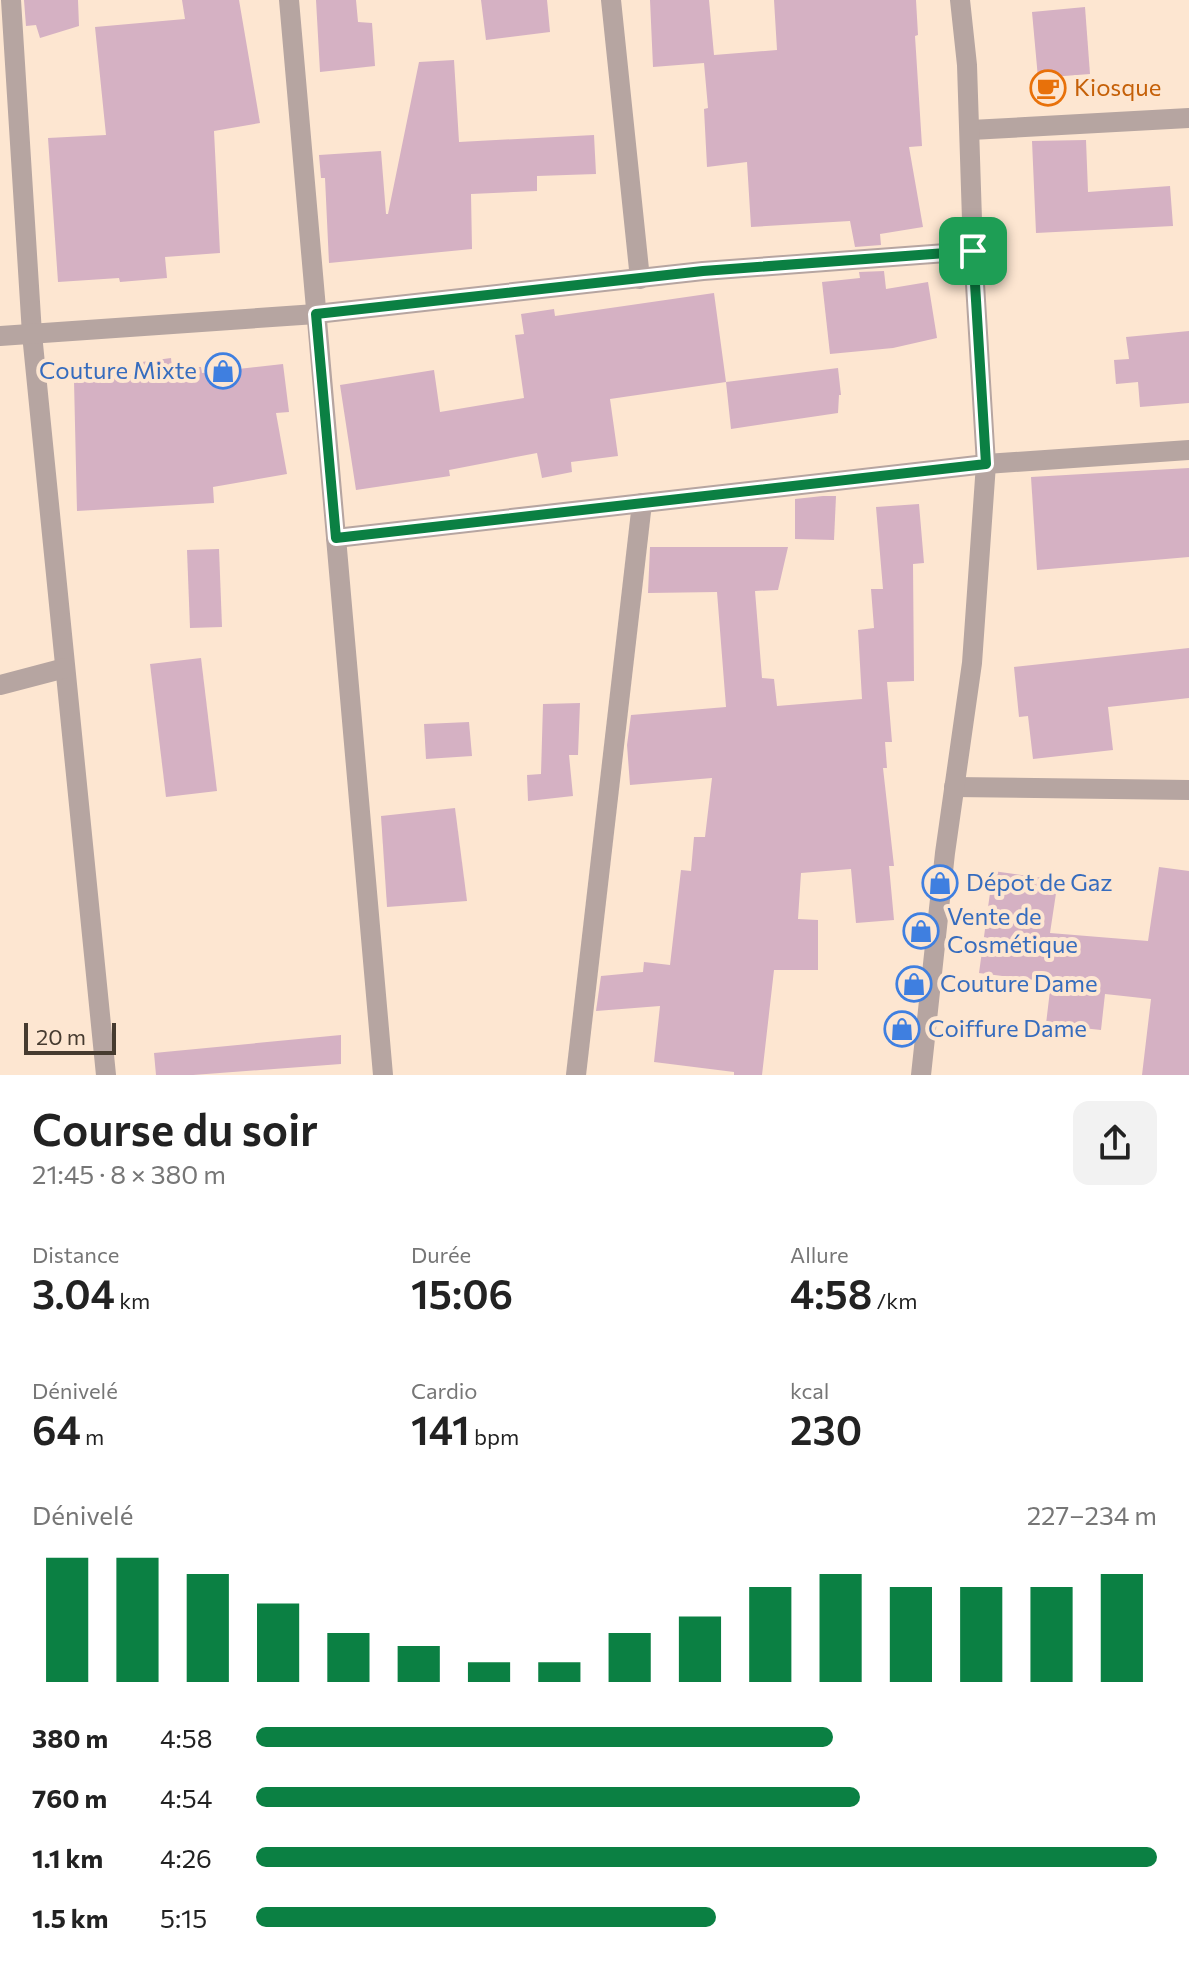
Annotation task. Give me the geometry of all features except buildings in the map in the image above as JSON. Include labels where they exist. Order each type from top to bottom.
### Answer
[{"type":"street","points":[[11,0],[32,334],[106,1075]]},
{"type":"street","points":[[289,0],[383,1075]]},
{"type":"street","points":[[611,0],[640,279]]},
{"type":"street","points":[[921,1075],[954,787],[972,663],[986,464],[973,251],[971,130],[960,0]]},
{"type":"street","points":[[971,130],[1189,118]]},
{"type":"street","points":[[0,336],[316,314],[733,268],[973,251]]},
{"type":"street","points":[[336,538],[986,464],[1189,450]]},
{"type":"street","points":[[576,1075],[642,503]]},
{"type":"street","points":[[0,685],[65,668]]},
{"type":"street","points":[[954,787],[1189,790]]},
{"type":"place","name":"Kiosque","points":[[1048,88]]},
{"type":"place","name":"Couture Mixte","points":[[223,371]]},
{"type":"place","name":"Dépot de Gaz","points":[[940,883]]},
{"type":"place","name":"Vente de Cosmétique","points":[[921,931]]},
{"type":"place","name":"Couture Dame","points":[[914,984]]},
{"type":"place","name":"Coiffure Dame","points":[[902,1029]]},
{"type":"route","points":[[973,251],[986,464],[336,538],[316,314],[703,271],[973,251]]}]
